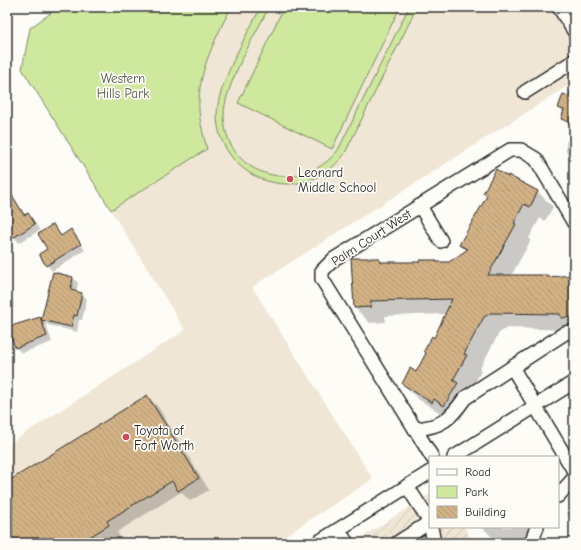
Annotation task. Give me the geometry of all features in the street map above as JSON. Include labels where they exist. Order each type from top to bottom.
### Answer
[{"type":"street","points":[[559,7],[574,30]]},
{"type":"street","points":[[525,92],[574,61]]},
{"type":"street","name":"Palm Court West","points":[[431,456],[322,279],[322,271],[334,259],[510,150],[521,150],[536,159],[574,222]]},
{"type":"street","points":[[420,206],[441,241]]},
{"type":"street","points":[[415,429],[430,428],[443,423],[455,412],[465,398],[565,333],[574,331]]},
{"type":"street","points":[[512,367],[574,471]]},
{"type":"street","points":[[456,456],[574,382]]},
{"type":"street","points":[[317,543],[429,473]]},
{"type":"street","points":[[559,495],[574,478]]},
{"type":"street","points":[[407,486],[429,520]]},
{"type":"street","points":[[397,543],[429,523]]},
{"type":"street","points":[[431,528],[434,543]]},
{"type":"street","points":[[531,543],[537,528]]},
{"type":"street","points":[[338,530],[348,543]]},
{"type":"shaded area","points":[[230,7],[574,7],[574,82],[252,287],[373,479],[274,543],[7,543],[7,445],[185,330],[111,210],[207,149],[201,125],[199,100],[202,76],[209,51]]},
{"type":"shaded area","points":[[429,495],[429,528],[465,528],[474,543],[353,543]]},
{"type":"green space","name":"Western Hills Park","points":[[59,7],[231,7],[210,52],[202,76],[199,113],[207,149],[111,210],[22,69],[30,28]]},
{"type":"green space","points":[[261,7],[269,7],[234,76],[225,104],[224,116],[228,137],[237,154],[251,166],[268,174],[286,176],[305,173],[323,165],[338,150],[409,7],[417,7],[344,155],[327,172],[302,182],[284,184],[267,181],[252,174],[238,164],[227,150],[220,134],[217,116],[221,91],[233,61]]},
{"type":"green space","points":[[284,7],[400,7],[332,149],[238,103]]},
{"type":"building","points":[[572,87],[574,88],[574,124],[561,119],[564,110],[558,108],[563,94],[569,96]]},
{"type":"building","points":[[496,169],[508,177],[508,175],[538,191],[530,207],[524,204],[514,223],[516,224],[488,275],[547,275],[547,277],[574,275],[574,317],[561,318],[560,314],[491,313],[484,317],[464,354],[467,355],[453,380],[458,383],[444,406],[434,399],[432,403],[402,384],[410,368],[416,372],[426,353],[424,351],[432,336],[434,338],[452,299],[371,301],[371,307],[354,308],[351,258],[379,258],[380,262],[420,262],[420,260],[436,260],[436,262],[449,262],[468,249],[459,245],[487,196],[483,193]]},
{"type":"building","points":[[7,187],[24,215],[28,213],[35,224],[13,238],[7,229]]},
{"type":"building","points":[[53,224],[61,236],[71,229],[81,244],[46,266],[39,254],[47,249],[38,234]]},
{"type":"building","points":[[53,272],[73,277],[71,290],[82,293],[77,316],[74,315],[71,327],[41,320]]},
{"type":"building","points":[[40,317],[47,336],[15,348],[8,327]]},
{"type":"building","name":"Toyota of Fort Worth","points":[[147,395],[199,478],[178,491],[172,481],[107,521],[109,525],[80,543],[7,543],[7,482]]},
{"type":"place","name":"Leonard Middle School","points":[[290,179]]},
{"type":"place","name":"Toyota of Fort Worth","points":[[126,437]]}]
